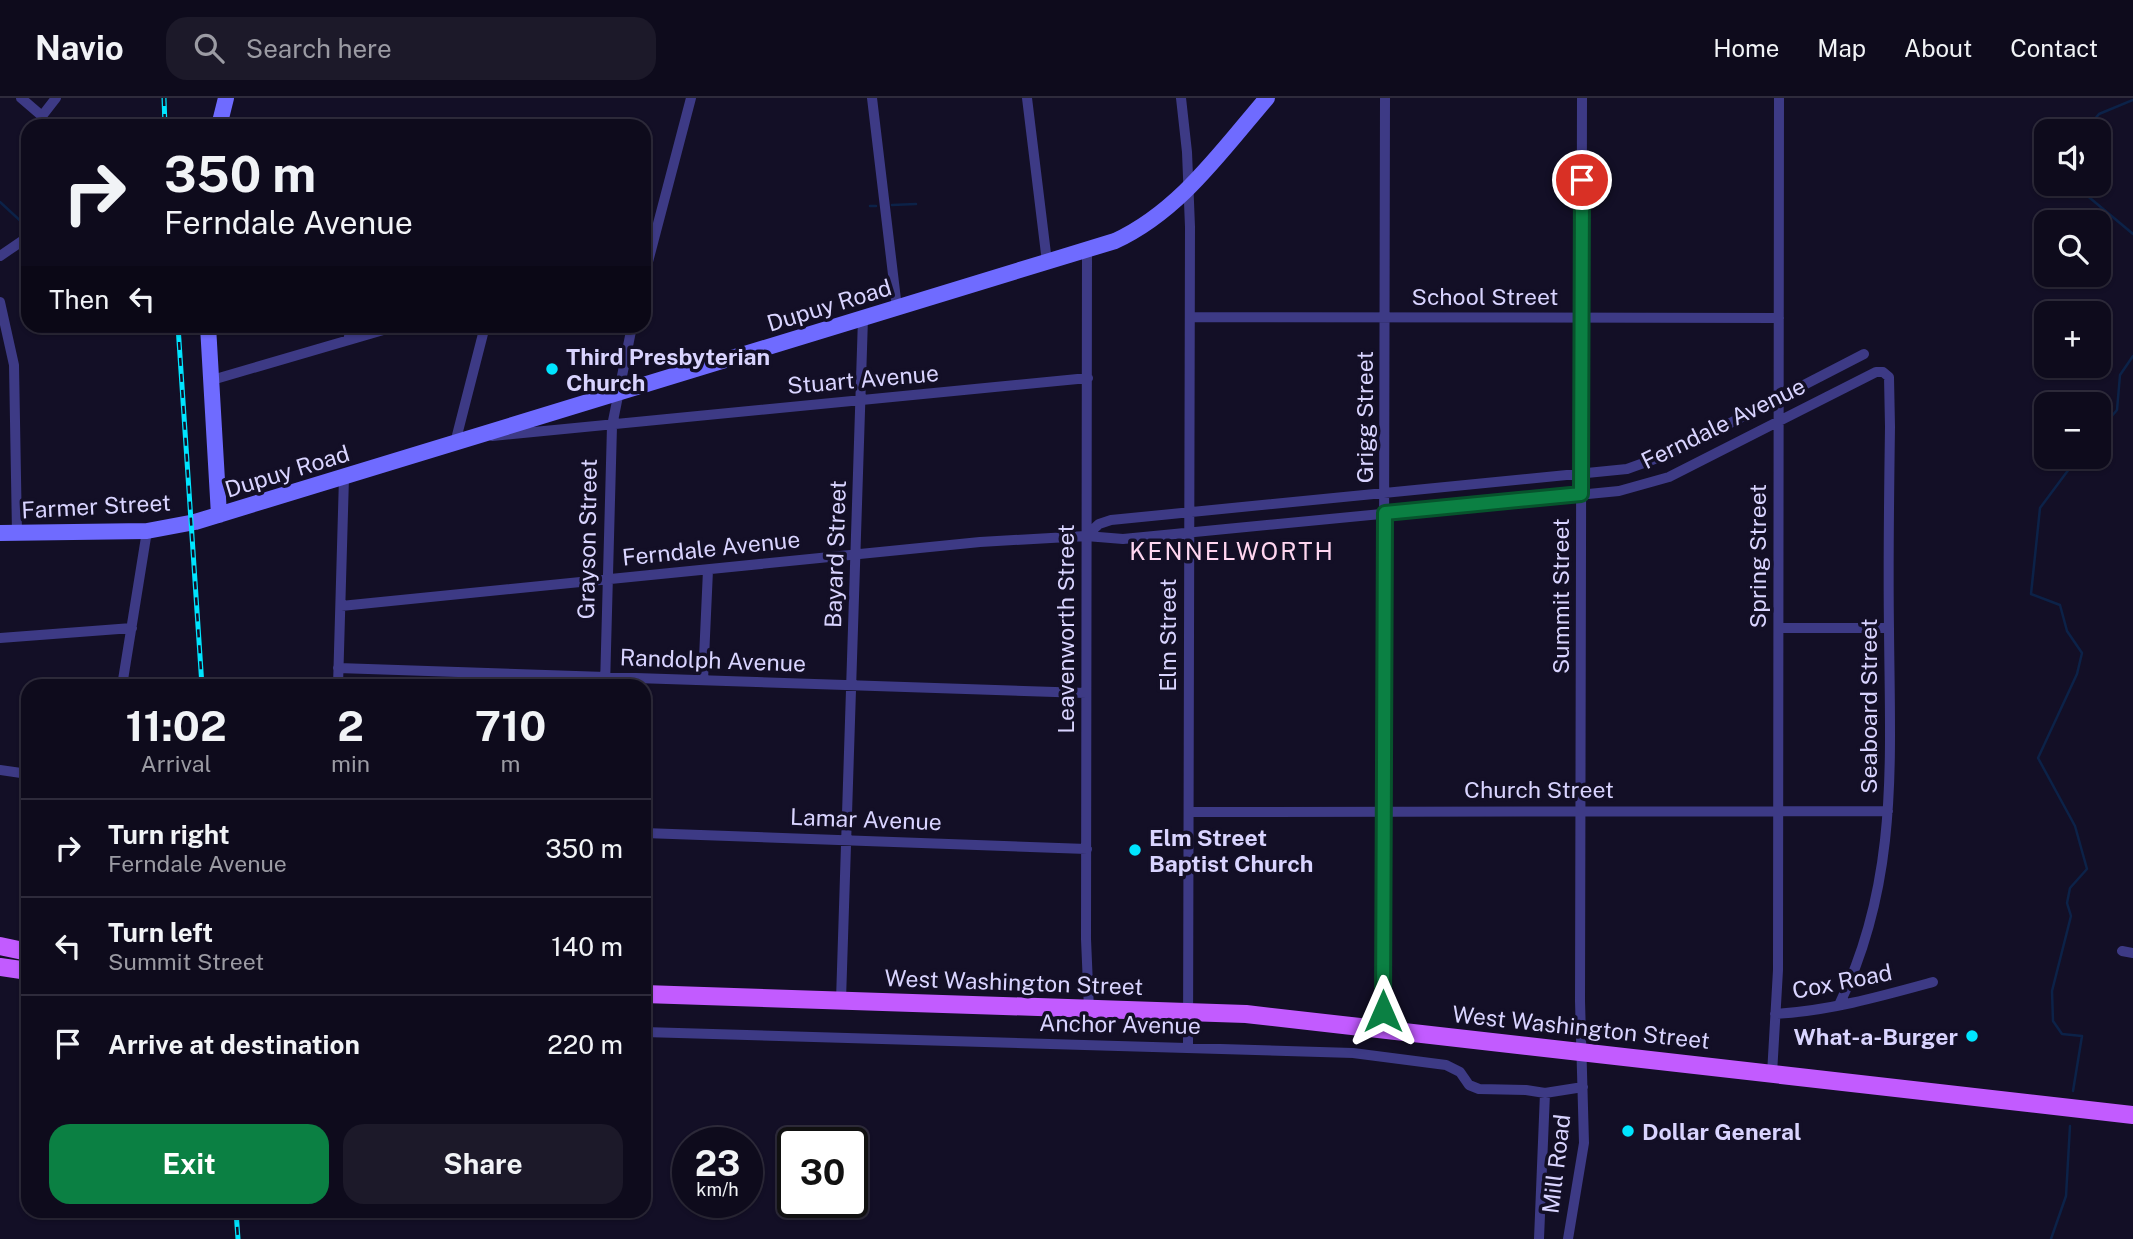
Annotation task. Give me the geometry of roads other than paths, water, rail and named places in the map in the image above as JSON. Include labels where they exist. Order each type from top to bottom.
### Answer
[{"type":"main road","points":[[0,946],[21,950]]},
{"type":"main road","points":[[0,967],[21,970]]},
{"type":"main road","name":"West Washington Street","points":[[651,994],[1246,1014],[2133,1115]]},
{"type":"street","points":[[21,98],[41,119]]},
{"type":"street","points":[[44,119],[56,98]]},
{"type":"street","points":[[221,119],[226,98]]},
{"type":"street","points":[[651,251],[691,98]]},
{"type":"street","points":[[872,98],[897,308]]},
{"type":"street","points":[[1027,98],[1047,262]]},
{"type":"street","name":"Elm Street","points":[[1181,98],[1189,187],[1190,317],[1188,1047]]},
{"type":"street","name":"Dupuy Road","points":[[195,522],[1115,241],[1143,226],[1189,187],[1267,98]]},
{"type":"street","name":"Grigg Street","points":[[1383,1030],[1385,98]]},
{"type":"street","name":"Summit Street","points":[[1582,98],[1582,1052]]},
{"type":"street","name":"Spring Street","points":[[1775,1014],[1779,628],[1779,98]]},
{"type":"street","points":[[0,256],[21,242]]},
{"type":"street","name":"Leavenworth Street","points":[[1087,250],[1088,1009]]},
{"type":"street","points":[[0,302],[14,365],[17,533]]},
{"type":"street","name":"School Street","points":[[1190,317],[1779,318]]},
{"type":"street","name":"Bayard Street","points":[[841,1000],[863,318]]},
{"type":"street","points":[[209,333],[219,515]]},
{"type":"street","points":[[348,340],[350,333]]},
{"type":"street","points":[[212,380],[372,333]]},
{"type":"street","points":[[455,443],[483,333]]},
{"type":"street","name":"Grayson Street","points":[[605,679],[612,425],[616,394],[630,333]]},
{"type":"street","name":"Ferndale Avenue","points":[[1086,536],[1099,524],[1111,520],[1627,469],[1660,458],[1864,354]]},
{"type":"street","name":"Ferndale Avenue","points":[[341,606],[980,542],[1086,536],[1123,539],[1581,494],[1650,484],[1880,371],[1889,377],[1889,400]]},
{"type":"street","name":"Stuart Avenue","points":[[475,437],[1088,378]]},
{"type":"street","name":"Seaboard Street","points":[[1839,1005],[1872,922],[1885,861],[1888,811],[1889,400]]},
{"type":"street","points":[[338,679],[344,477]]},
{"type":"street","name":"Farmer Street","points":[[0,533],[147,531],[195,522]]},
{"type":"street","points":[[123,679],[147,531]]},
{"type":"street","points":[[703,680],[708,570]]},
{"type":"street","points":[[0,638],[132,628]]},
{"type":"street","points":[[1779,628],[1889,628]]},
{"type":"street","name":"Randolph Avenue","points":[[338,668],[548,679]]},
{"type":"street","name":"Randolph Avenue","points":[[651,681],[703,680],[1086,693]]},
{"type":"street","points":[[0,770],[21,773]]},
{"type":"street","name":"Church Street","points":[[1189,811],[1888,811]]},
{"type":"street","name":"Lamar Avenue","points":[[651,833],[1087,849]]},
{"type":"street","name":"Cox Road","points":[[1772,1074],[1775,1014],[1839,1005],[1933,982]]},
{"type":"street","name":"Anchor Avenue","points":[[651,1032],[1387,1055],[1453,1067],[1469,1085],[1479,1089],[1526,1090],[1545,1094],[1583,1087]]},
{"type":"street","name":"Mill Road","points":[[1568,1239],[1584,1143],[1582,1052]]},
{"type":"street","points":[[1539,1239],[1545,1094]]},
{"type":"waterway","points":[[2095,119],[2099,114],[2133,100]]},
{"type":"waterway","points":[[2088,196],[2133,234]]},
{"type":"waterway","points":[[0,202],[21,221]]},
{"type":"waterway","points":[[892,205],[916,204]]},
{"type":"waterway","points":[[870,206],[876,206]]},
{"type":"waterway","points":[[2111,417],[2117,410],[2120,375],[2133,356]]},
{"type":"waterway","points":[[2069,469],[2040,508],[2031,594],[2060,605],[2067,631],[2082,653],[2077,674],[2038,758],[2075,826],[2087,869],[2070,888],[2067,903],[2071,916],[2052,991],[2053,1021],[2062,1034],[2082,1036],[2073,1091]]},
{"type":"waterway","points":[[2051,1239],[2066,1196],[2070,1126]]},
{"type":"railway","points":[[164,98],[165,119]]},
{"type":"railway","points":[[178,333],[202,679]]},
{"type":"railway","points":[[236,1218],[238,1239]]},
{"type":"place","name":"Third Presbyterian Church","points":[[552,369]]},
{"type":"place","name":"Elm Street Baptist Church","points":[[1135,850]]},
{"type":"place","name":"What-a-Burger","points":[[1972,1036]]},
{"type":"place","name":"Dollar General","points":[[1628,1131]]},
{"type":"district","name":"KENNELWORTH","points":[[1232,551]]}]
